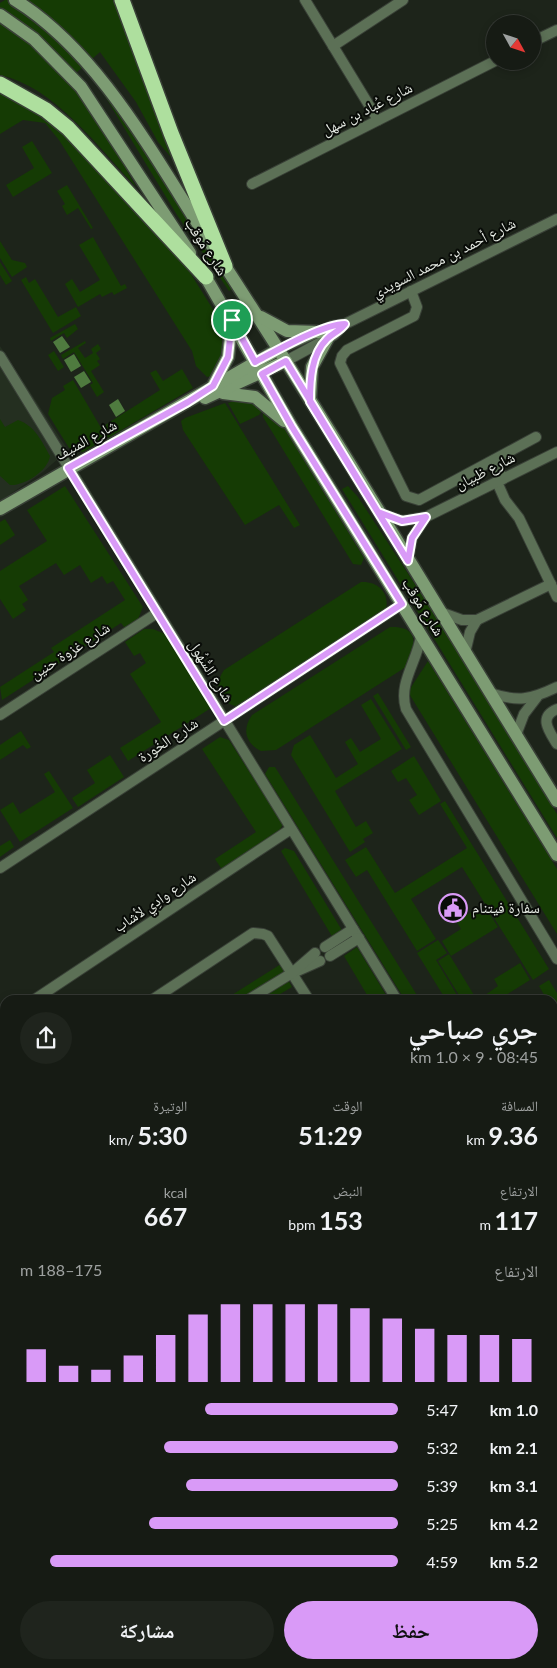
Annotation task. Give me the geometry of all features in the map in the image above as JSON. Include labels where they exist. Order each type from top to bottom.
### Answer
[{"type":"highway","points":[[122,0],[171,134],[225,266]]},
{"type":"highway","points":[[0,84],[46,110],[68,128],[206,277]]},
{"type":"main road","name":"شارع مَوقب","points":[[15,0],[48,24],[97,75],[120,106],[257,314],[557,801]]},
{"type":"main road","name":"شارع مَوقب","points":[[0,15],[34,40],[81,87],[206,277],[292,427],[557,855]]},
{"type":"main road","points":[[257,314],[287,331],[323,335],[312,367],[310,402]]},
{"type":"main road","points":[[232,320],[228,357],[216,389],[254,397],[292,427]]},
{"type":"main road","name":"شارع المنيف","points":[[216,389],[255,362],[279,349]]},
{"type":"main road","name":"شارع المنيف","points":[[0,509],[68,468],[188,402],[216,389],[262,374],[286,361]]},
{"type":"street","points":[[305,0],[378,120]]},
{"type":"street","points":[[333,46],[403,0]]},
{"type":"street","points":[[541,38],[557,30]]},
{"type":"street","name":"شارع عُباد بن سهل","points":[[252,184],[486,66]]},
{"type":"street","name":"شارع أحمد بن محمد السويدي","points":[[286,361],[323,335],[557,219]]},
{"type":"street","points":[[411,291],[417,307],[414,316],[348,350],[342,356],[340,366],[404,492],[410,499],[419,500],[536,437]]},
{"type":"street","name":"شارع أحمد بن محمد السويدي","points":[[279,349],[323,335]]},
{"type":"street","name":"شارع السُّهُول","points":[[0,356],[394,995]]},
{"type":"street","name":"شارع ظبيان","points":[[378,512],[402,521],[426,517],[557,452]]},
{"type":"street","points":[[494,460],[505,500],[519,518],[557,597]]},
{"type":"street","points":[[408,561],[412,538],[426,517]]},
{"type":"street","points":[[440,612],[462,620],[477,620],[551,584]]},
{"type":"street","name":"شارع الخُورة","points":[[0,868],[402,604]]},
{"type":"street","name":"شارع غزوة حنين","points":[[0,716],[157,612]]},
{"type":"street","points":[[465,653],[470,632],[477,620]]},
{"type":"street","points":[[421,636],[416,657],[404,682],[402,691],[406,709],[557,959]]},
{"type":"street","points":[[490,693],[518,699],[537,697],[557,687]]},
{"type":"street","points":[[516,735],[524,714],[537,697]]},
{"type":"street","points":[[557,709],[549,714],[546,719],[547,727],[557,744]]},
{"type":"street","name":"شارع وادِي لأشاب","points":[[42,995],[291,829]]},
{"type":"street","points":[[353,929],[328,951],[359,938]]},
{"type":"street","points":[[160,995],[253,933],[268,936],[306,995]]},
{"type":"street","points":[[256,995],[317,957]]},
{"type":"shaded area","points":[[5,0],[117,0],[175,162],[158,142],[136,102],[100,52],[68,80],[97,116],[136,187],[75,121],[57,105],[39,92],[20,82],[0,75],[0,3]]},
{"type":"shaded area","points":[[89,70],[125,118],[232,289],[229,291],[177,215]]},
{"type":"shaded area","points":[[0,91],[46,112],[87,150],[189,271],[224,327],[227,346],[216,375],[207,377],[196,366],[192,351],[59,140],[45,123],[23,120],[0,134]]},
{"type":"shaded area","points":[[32,141],[52,173],[13,197],[6,185],[34,168],[22,147]]},
{"type":"shaded area","points":[[67,185],[93,228],[91,229],[78,208],[67,215],[62,206],[65,204],[57,191]]},
{"type":"shaded area","points":[[93,237],[121,286],[125,284],[127,288],[114,295],[112,292],[102,297],[100,294],[78,307],[65,284],[72,279],[80,292],[100,280],[79,245]]},
{"type":"shaded area","points":[[0,241],[12,260],[25,263],[27,267],[12,277],[0,258]]},
{"type":"shaded area","points":[[0,262],[12,281],[6,285],[0,275]]},
{"type":"shaded area","points":[[26,277],[29,283],[35,279],[58,317],[76,307],[81,316],[53,333],[21,280]]},
{"type":"shaded area","points":[[75,324],[78,329],[67,338],[64,333],[51,341],[50,338]]},
{"type":"shaded area","points":[[62,336],[70,347],[60,353],[53,342]]},
{"type":"shaded area","points":[[85,341],[86,343],[78,348],[85,358],[93,353],[91,349],[98,344],[101,349],[96,353],[100,359],[97,361],[100,365],[91,371],[104,392],[97,397],[90,385],[93,383],[74,352],[63,359],[61,355]]},
{"type":"shaded area","points":[[0,346],[68,450],[43,472],[0,501]]},
{"type":"shaded area","points":[[54,351],[64,367],[58,371],[48,355]]},
{"type":"shaded area","points":[[74,354],[81,366],[71,372],[64,360]]},
{"type":"shaded area","points":[[182,369],[193,388],[108,438],[102,427],[160,390],[150,373],[156,370],[163,381]]},
{"type":"shaded area","points":[[84,371],[91,382],[81,388],[74,377]]},
{"type":"shaded area","points":[[73,380],[107,438],[83,452],[69,448],[48,414],[52,398],[65,390],[63,386]]},
{"type":"shaded area","points":[[245,398],[265,407],[259,415],[240,424],[228,403]]},
{"type":"shaded area","points":[[118,399],[125,411],[116,417],[109,405]]},
{"type":"shaded area","points":[[225,403],[300,525],[294,528],[279,505],[245,525],[183,430],[181,421],[185,418]]},
{"type":"shaded area","points":[[263,411],[274,411],[364,558],[361,565],[353,564],[263,417]]},
{"type":"shaded area","points":[[0,419],[5,427],[18,420],[29,426],[44,444],[50,456],[45,467],[40,472],[34,477],[16,485],[10,485],[0,476]]},
{"type":"shaded area","points":[[65,486],[143,607],[138,619],[125,628],[121,623],[2,700],[0,687],[54,652],[51,648],[125,600],[113,581],[107,584],[102,576],[91,583],[80,565],[64,575],[56,563],[19,586],[28,600],[22,604],[26,610],[13,619],[0,599],[0,571],[47,541],[27,510]]},
{"type":"shaded area","points":[[348,486],[358,497],[437,618],[557,814],[557,838],[342,489]]},
{"type":"shaded area","points":[[5,519],[15,535],[0,545],[0,522]]},
{"type":"shaded area","points":[[361,582],[374,584],[382,590],[386,600],[385,613],[241,707],[234,706],[223,699],[220,694],[219,683],[220,676],[224,670]]},
{"type":"shaded area","points":[[390,627],[400,628],[411,633],[414,644],[409,665],[276,750],[261,751],[251,744],[246,730],[252,715]]},
{"type":"shaded area","points":[[144,629],[153,629],[165,634],[211,708],[128,761],[120,748],[161,722],[130,674],[146,663],[140,653],[134,656],[125,642]]},
{"type":"shaded area","points":[[428,661],[557,869],[557,934],[408,692]]},
{"type":"shaded area","points":[[378,693],[411,747],[406,750],[373,696]]},
{"type":"shaded area","points":[[371,699],[402,749],[335,791],[356,827],[366,821],[373,833],[363,839],[365,842],[350,852],[291,755],[294,745],[310,735],[336,778],[358,764],[345,742],[351,738],[360,752],[381,739],[361,705]]},
{"type":"shaded area","points":[[21,731],[31,747],[27,749],[23,745],[0,760],[0,745]]},
{"type":"shaded area","points":[[220,737],[229,740],[283,824],[276,837],[223,871],[215,859],[256,832],[202,749]]},
{"type":"shaded area","points":[[110,755],[124,777],[78,807],[72,798],[95,783],[87,770]]},
{"type":"shaded area","points":[[414,756],[441,801],[419,815],[409,800],[417,795],[406,778],[398,782],[391,771]]},
{"type":"shaded area","points":[[269,767],[275,767],[417,995],[402,995],[265,774]]},
{"type":"shaded area","points":[[49,771],[73,808],[20,842],[0,810],[13,802],[20,814],[55,792],[44,774]]},
{"type":"shaded area","points":[[445,801],[549,969],[533,980],[462,867],[411,899],[436,939],[417,951],[367,870],[356,877],[345,860],[366,847],[395,893],[467,848],[440,804]]},
{"type":"shaded area","points":[[10,840],[14,847],[0,857],[0,846]]},
{"type":"shaded area","points":[[285,848],[294,851],[343,932],[333,938],[281,851]]},
{"type":"shaded area","points":[[454,902],[463,917],[484,905],[498,927],[451,956],[442,941],[461,929],[447,906]]},
{"type":"shaded area","points":[[438,940],[447,953],[436,960],[457,995],[443,995],[417,953]]},
{"type":"shaded area","points":[[357,947],[386,995],[367,995],[344,956]]},
{"type":"shaded area","points":[[449,954],[474,995],[459,995],[438,961]]},
{"type":"shaded area","points":[[520,963],[530,980],[506,995],[485,995],[498,986],[494,979]]},
{"type":"shaded area","points":[[281,964],[286,972],[250,995],[232,995]]},
{"type":"shaded area","points":[[288,980],[292,987],[278,995],[263,995]]},
{"type":"shaded area","points":[[549,980],[557,995],[544,995],[539,986]]},
{"type":"place","name":"سفارة فيتنام","points":[[453,908]]},
{"type":"route","points":[[232,320],[228,357],[213,386],[188,402],[68,468],[224,721],[402,604],[292,427],[262,374],[286,361],[310,402],[378,512],[402,521],[418,520],[426,517],[412,538],[408,561],[310,402],[312,367],[320,349],[328,338],[338,332],[345,324],[332,326],[279,349],[255,362],[232,320]]}]
